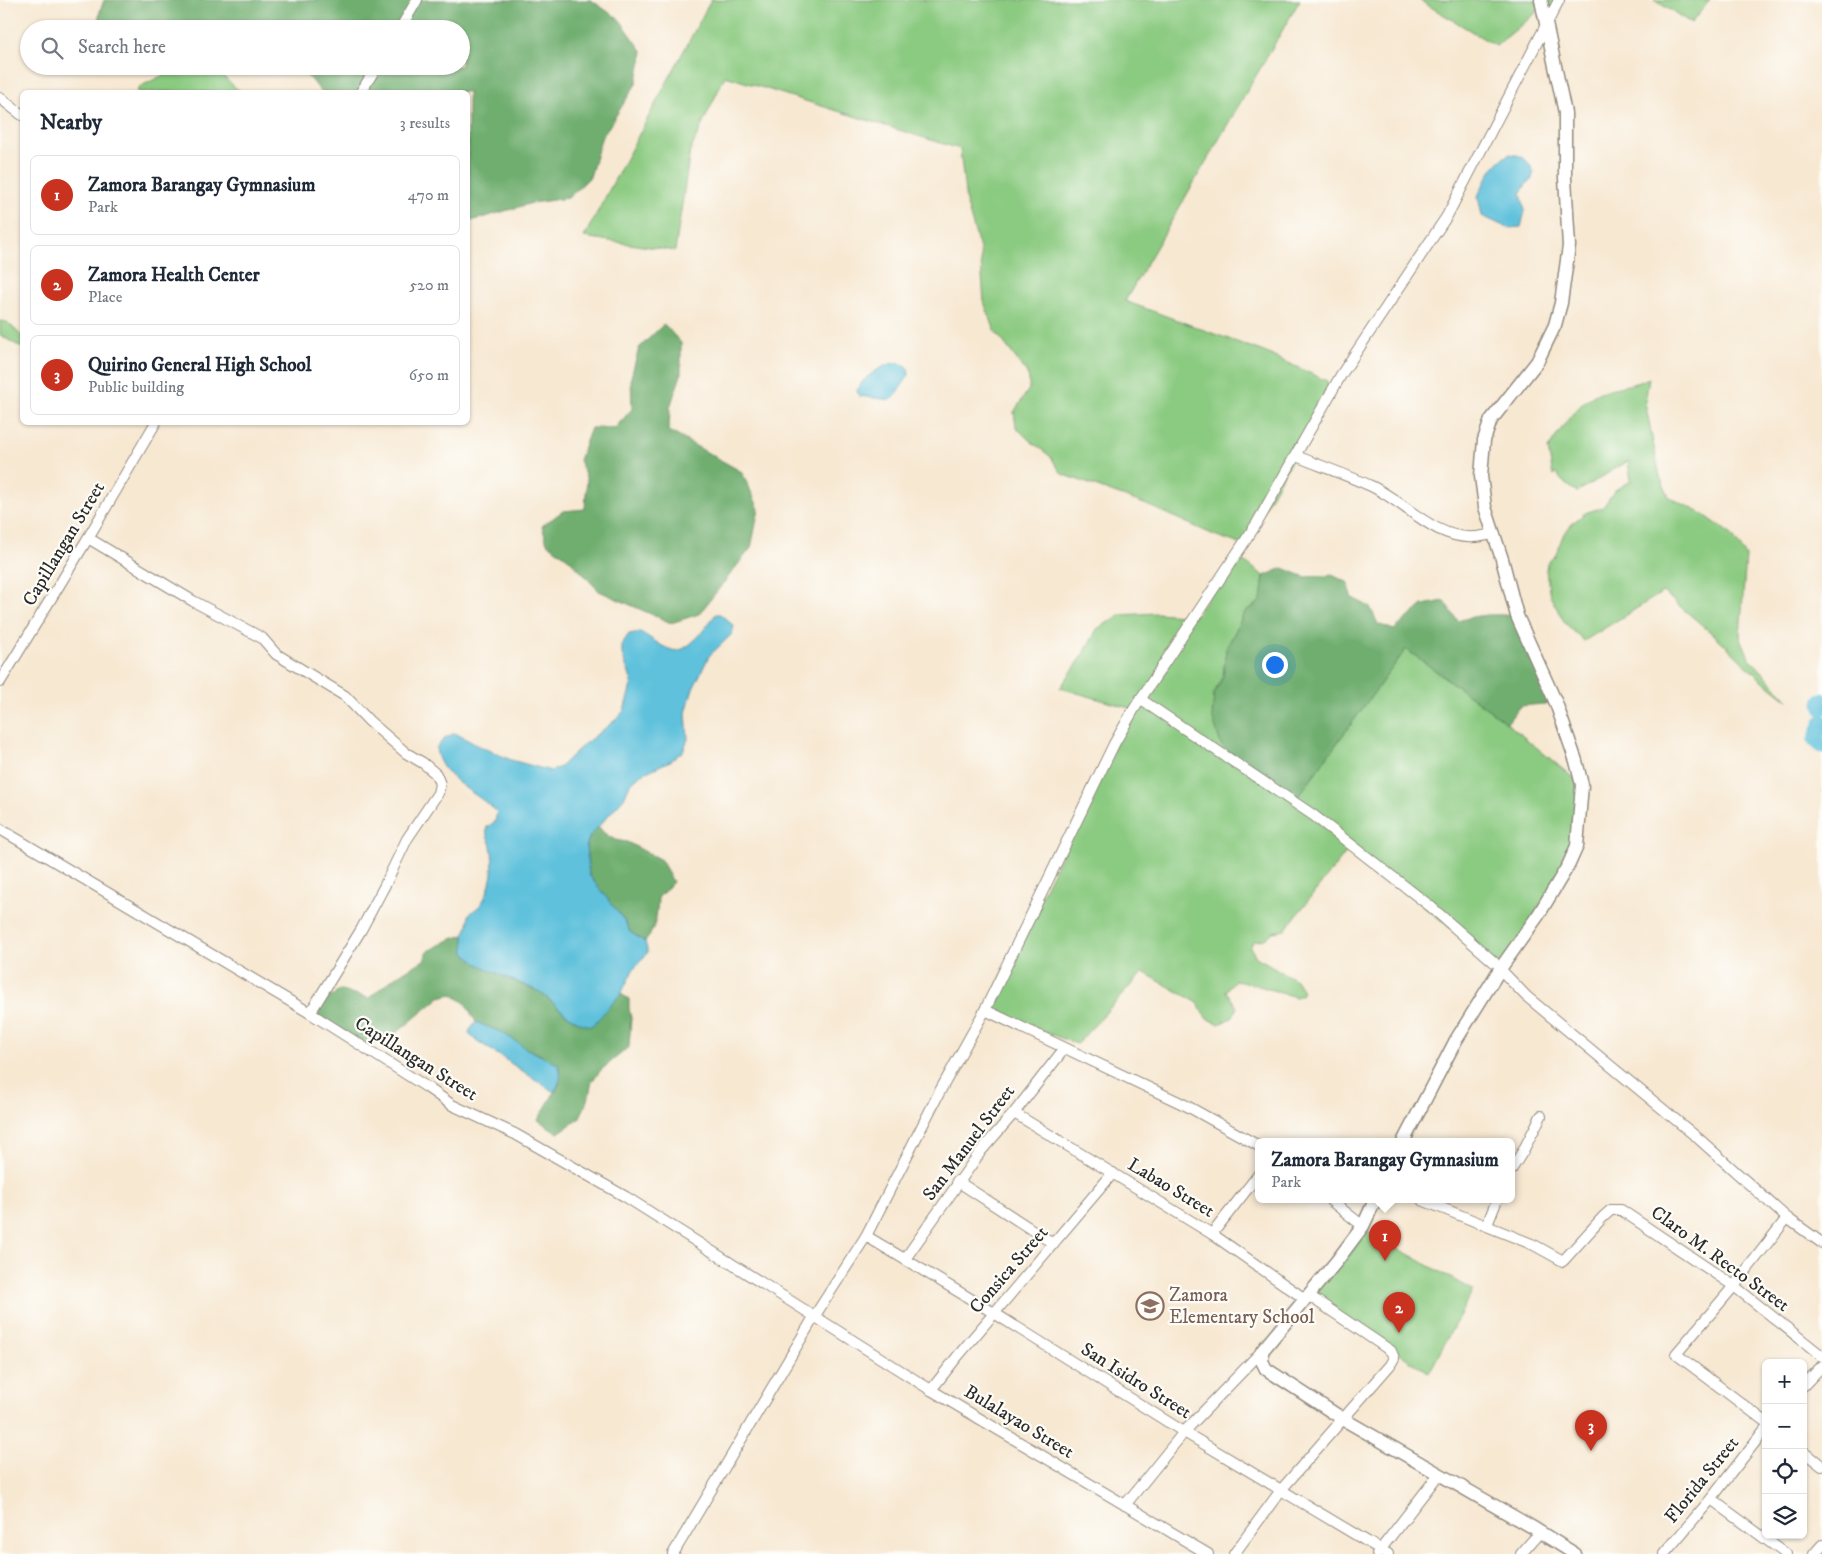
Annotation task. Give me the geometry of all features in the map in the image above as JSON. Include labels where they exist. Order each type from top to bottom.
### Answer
[{"type":"main road","points":[[1405,1138],[1497,966],[1539,914],[1569,864],[1577,846],[1582,785],[1576,761],[1556,703],[1517,616],[1502,559],[1485,507],[1481,476],[1484,440],[1491,420],[1537,362],[1555,326],[1561,303],[1569,246],[1564,113],[1541,0]]},
{"type":"main road","points":[[1374,1203],[1363,1226],[1336,1262],[1262,1351],[1262,1361],[1266,1369],[1343,1419],[1575,1554]]},
{"type":"street","points":[[405,20],[417,0]]},
{"type":"street","points":[[673,1554],[814,1317],[866,1236],[940,1091],[986,1010],[1114,744],[1140,698],[1253,530],[1340,375],[1447,216],[1559,0]]},
{"type":"street","points":[[362,90],[371,75]]},
{"type":"street","points":[[0,98],[20,113]]},
{"type":"street","name":"Capillangan Street","points":[[0,682],[154,425]]},
{"type":"street","points":[[1296,456],[1377,489],[1435,527],[1457,535],[1473,538],[1493,534]]},
{"type":"street","points":[[88,538],[193,601],[262,638],[276,654],[333,687],[356,705],[375,727],[406,753],[424,764],[439,779],[440,788],[438,793],[407,839],[361,930],[310,1013]]},
{"type":"street","points":[[1140,698],[1313,815],[1430,906],[1497,966],[1526,996],[1699,1139],[1787,1218],[1822,1243]]},
{"type":"street","name":"Capillangan Street","points":[[0,829],[310,1013],[452,1105],[515,1134],[626,1197],[814,1317]]},
{"type":"street","points":[[986,1010],[1064,1049],[1187,1106],[1255,1144]]},
{"type":"street","name":"San Manuel Street","points":[[905,1259],[981,1150],[1014,1113],[1064,1049]]},
{"type":"street","name":"Labao Street","points":[[1014,1113],[1212,1234],[1306,1297],[1391,1350],[1394,1358],[1390,1365],[1343,1419]]},
{"type":"street","points":[[1515,1164],[1541,1116]]},
{"type":"street","name":"Consica Street","points":[[931,1390],[1113,1173]]},
{"type":"street","points":[[1212,1234],[1255,1179]]},
{"type":"street","points":[[958,1182],[1054,1244]]},
{"type":"street","points":[[1334,1203],[1363,1226]]},
{"type":"street","points":[[1430,1203],[1487,1225],[1496,1203]]},
{"type":"street","name":"Claro M. Recto Street","points":[[1487,1225],[1534,1245],[1563,1261],[1603,1217],[1611,1210],[1621,1210],[1734,1286],[1822,1356]]},
{"type":"street","points":[[1762,1419],[1676,1354],[1734,1286],[1787,1218]]},
{"type":"street","name":"San Isidro Street","points":[[866,1236],[1382,1553]]},
{"type":"street","name":"Bulalayao Street","points":[[814,1317],[931,1390],[1208,1554]]},
{"type":"street","points":[[1125,1505],[1184,1432],[1262,1351]]},
{"type":"street","points":[[1807,1382],[1822,1366]]},
{"type":"street","points":[[1234,1554],[1281,1490],[1343,1419]]},
{"type":"street","name":"Florida Street","points":[[1664,1554],[1762,1433]]},
{"type":"street","points":[[1807,1454],[1822,1466]]},
{"type":"street","points":[[1382,1553],[1439,1474]]},
{"type":"street","points":[[1710,1499],[1786,1554]]},
{"type":"street","points":[[1521,1554],[1540,1532]]},
{"type":"street","points":[[1814,1554],[1822,1545]]},
{"type":"green space","points":[[104,0],[591,0],[620,20],[643,52],[636,84],[601,139],[590,177],[568,198],[532,203],[470,221],[470,90],[319,90],[311,79],[305,75],[470,75],[470,20],[98,20]]},
{"type":"green space","points":[[711,0],[1300,0],[1125,301],[1264,352],[1327,381],[1330,393],[1243,545],[1214,535],[1147,505],[1062,474],[1050,456],[1016,427],[1014,412],[1029,389],[1029,379],[1025,370],[995,331],[984,302],[980,249],[966,202],[960,149],[725,76],[690,151],[675,251],[584,237]]},
{"type":"green space","points":[[1419,0],[1559,0],[1546,24],[1542,8],[1496,46]]},
{"type":"green space","points":[[1654,0],[1710,0],[1691,23]]},
{"type":"green space","points":[[164,75],[221,75],[239,90],[138,90],[139,87]]},
{"type":"green space","points":[[0,321],[7,322],[20,334],[20,347],[0,335]]},
{"type":"green space","points":[[664,324],[681,343],[681,375],[670,407],[669,431],[742,472],[759,509],[751,548],[699,614],[671,623],[599,591],[569,559],[547,543],[542,526],[563,511],[585,509],[587,480],[579,460],[591,428],[615,428],[632,409],[631,377],[639,348]]},
{"type":"green space","points":[[1649,378],[1645,402],[1660,477],[1669,497],[1703,514],[1732,535],[1746,556],[1740,636],[1749,657],[1789,701],[1756,675],[1722,642],[1663,592],[1584,641],[1565,623],[1550,596],[1546,570],[1547,563],[1555,556],[1564,533],[1585,513],[1603,507],[1615,490],[1631,481],[1628,461],[1577,492],[1562,481],[1557,474],[1553,476],[1548,449],[1570,417],[1591,397],[1606,390],[1637,383]]},
{"type":"green space","points":[[1236,555],[1264,576],[1261,601],[1245,612],[1226,649],[1223,676],[1214,694],[1221,745],[1294,802],[1406,649],[1507,723],[1582,785],[1577,846],[1500,969],[1351,846],[1285,930],[1273,932],[1265,939],[1254,941],[1250,947],[1256,957],[1296,980],[1303,991],[1301,995],[1296,997],[1235,981],[1226,991],[1237,1007],[1232,1018],[1219,1024],[1206,1018],[1198,1003],[1143,972],[1077,1044],[985,1010],[1133,709],[1060,688],[1084,654],[1097,629],[1120,615],[1157,613],[1195,616]]},
{"type":"green space","points":[[1283,568],[1305,577],[1332,575],[1349,583],[1351,597],[1370,607],[1378,624],[1394,630],[1423,605],[1444,601],[1458,621],[1487,615],[1517,616],[1556,703],[1520,706],[1507,723],[1406,649],[1294,802],[1221,745],[1212,716],[1214,694],[1223,676],[1226,649],[1245,612],[1261,601],[1264,576]]},
{"type":"green space","points":[[598,826],[604,833],[615,840],[627,842],[661,860],[673,882],[658,898],[652,932],[645,942],[630,932],[624,920],[589,875],[586,847],[590,836]]},
{"type":"green space","points":[[464,935],[465,953],[508,979],[540,992],[580,1023],[606,1010],[621,994],[629,999],[631,1018],[629,1047],[601,1070],[592,1081],[588,1100],[579,1119],[558,1133],[538,1120],[560,1083],[541,1055],[527,1049],[503,1033],[476,1022],[465,1003],[452,994],[440,997],[394,1035],[379,1040],[365,1048],[310,1013],[340,990],[369,998],[395,977],[424,960],[428,951],[449,940]]},
{"type":"green space","points":[[1359,1227],[1473,1290],[1429,1373],[1310,1295]]},
{"type":"water","points":[[1510,154],[1525,159],[1534,172],[1531,181],[1526,184],[1521,193],[1525,211],[1521,227],[1508,228],[1482,216],[1478,196],[1495,167],[1504,157]]},
{"type":"water","points":[[898,362],[908,368],[909,375],[891,400],[859,396],[857,391],[868,376],[880,368]]},
{"type":"water","points":[[716,614],[720,614],[734,626],[732,634],[709,656],[692,691],[686,713],[688,739],[683,751],[672,760],[640,775],[630,784],[624,798],[590,836],[586,847],[589,875],[624,920],[630,932],[645,942],[648,952],[633,970],[621,994],[592,1026],[580,1023],[540,992],[476,963],[465,953],[464,935],[468,926],[469,914],[485,898],[492,876],[493,860],[487,827],[495,822],[497,812],[451,777],[439,759],[436,748],[445,738],[455,733],[511,760],[551,771],[560,767],[624,711],[632,682],[622,654],[622,644],[629,634],[640,632],[664,647],[678,650],[691,644]]},
{"type":"water","points":[[476,1022],[503,1033],[527,1049],[558,1064],[560,1078],[554,1092],[473,1038],[469,1034]]},
{"type":"waterway","points":[[1822,700],[1822,708]]},
{"type":"waterway","points":[[1822,722],[1815,740],[1822,746]]},
{"type":"place","name":"Zamora Barangay Gymnasium","points":[[1385,1261]]},
{"type":"place","name":"Zamora Elementary School","points":[[1150,1306]]},
{"type":"place","name":"Zamora Health Center","points":[[1399,1333]]},
{"type":"place","name":"Quirino General High School","points":[[1591,1451]]}]
